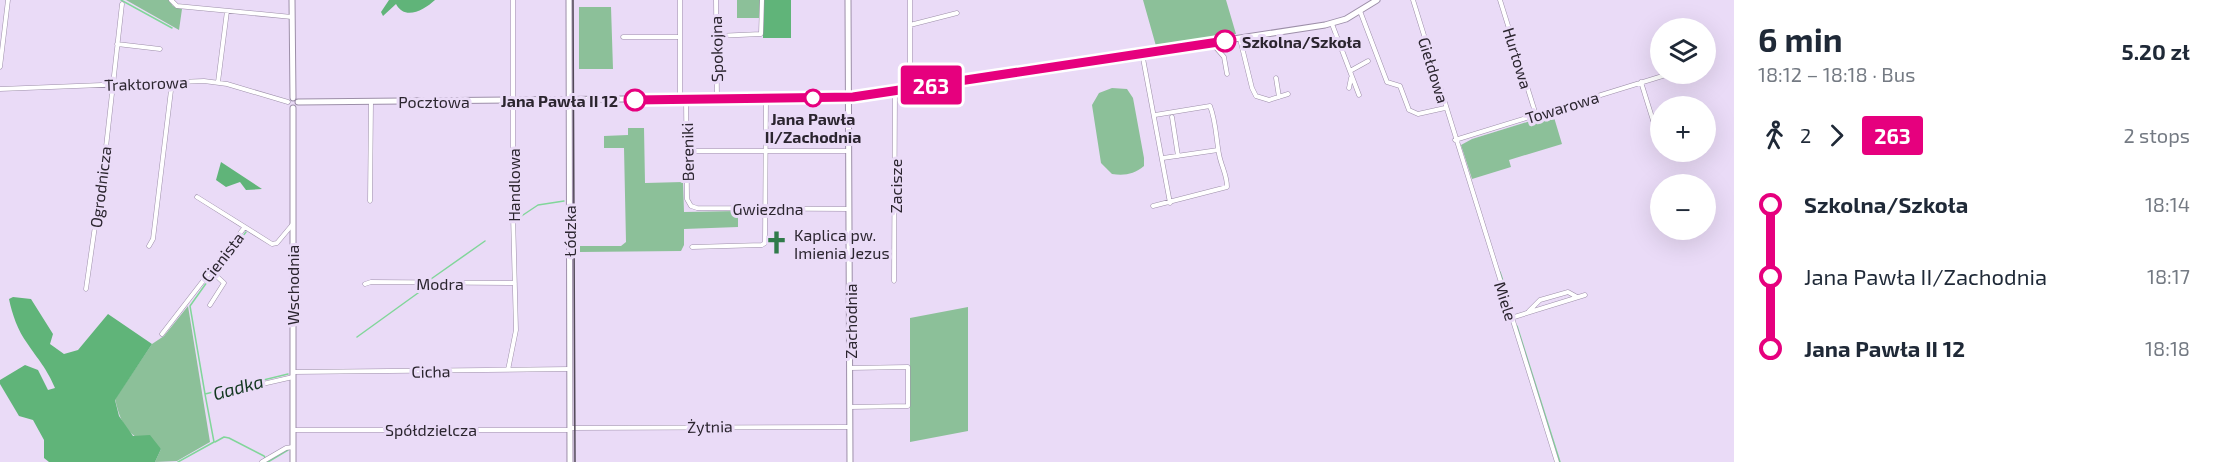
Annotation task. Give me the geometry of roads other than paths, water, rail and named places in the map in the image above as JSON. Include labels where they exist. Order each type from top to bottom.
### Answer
[{"type":"street","points":[[0,68],[2,28],[8,0]]},
{"type":"street","points":[[171,0],[176,6],[292,17]]},
{"type":"street","points":[[292,0],[293,101]]},
{"type":"street","name":"Handlowa","points":[[508,370],[515,336],[513,0]]},
{"type":"street","name":"Łódzka","points":[[569,0],[570,462]]},
{"type":"street","name":"Bereniki","points":[[680,0],[689,205]]},
{"type":"street","name":"Spokojna","points":[[716,0],[717,98]]},
{"type":"street","points":[[716,36],[761,34],[762,0]]},
{"type":"street","name":"Zachodnia","points":[[848,0],[850,462]]},
{"type":"street","points":[[910,0],[910,89]]},
{"type":"street","name":"Pocztowa","points":[[293,101],[848,97],[1332,24],[1377,0]]},
{"type":"street","name":"Giełdowa","points":[[1413,0],[1455,140]]},
{"type":"street","name":"Hurtowa","points":[[1500,0],[1536,116]]},
{"type":"street","name":"Ogrodnicza","points":[[86,289],[122,4]]},
{"type":"street","points":[[218,82],[227,11]]},
{"type":"street","points":[[1360,11],[1387,82],[1400,86],[1409,110],[1418,114],[1445,108]]},
{"type":"street","points":[[910,25],[957,13]]},
{"type":"street","points":[[1332,24],[1359,95]]},
{"type":"street","points":[[623,37],[680,37]]},
{"type":"street","points":[[1240,39],[1256,96],[1266,100],[1288,94]]},
{"type":"street","points":[[1212,43],[1224,57],[1227,74]]},
{"type":"street","points":[[117,44],[160,49]]},
{"type":"street","points":[[1142,53],[1170,203]]},
{"type":"street","points":[[1349,88],[1351,73],[1368,61]]},
{"type":"street","points":[[1276,78],[1279,98]]},
{"type":"street","name":"Towarowa","points":[[1455,140],[1650,79]]},
{"type":"street","points":[[149,246],[153,239],[172,82]]},
{"type":"street","name":"Traktorowa","points":[[0,89],[218,82],[293,101]]},
{"type":"street","points":[[1641,82],[1650,111]]},
{"type":"street","name":"Zacisze","points":[[894,281],[895,91]]},
{"type":"street","points":[[692,247],[765,244],[766,98]]},
{"type":"street","name":"Wschodnia","points":[[293,101],[293,462]]},
{"type":"street","points":[[370,201],[371,102]]},
{"type":"street","points":[[1153,206],[1227,187],[1226,173],[1218,150],[1210,106],[1155,115]]},
{"type":"street","points":[[1172,117],[1178,156]]},
{"type":"street","name":"Miele","points":[[1455,140],[1557,462]]},
{"type":"street","points":[[1163,158],[1218,150]]},
{"type":"street","points":[[687,152],[848,151]]},
{"type":"street","points":[[197,196],[244,228]]},
{"type":"street","name":"Gwiezdna","points":[[689,205],[697,208],[848,208]]},
{"type":"street","name":"Cienista","points":[[162,334],[244,228],[273,244],[292,225]]},
{"type":"street","points":[[210,304],[224,283],[211,271]]},
{"type":"street","name":"Modra","points":[[365,284],[371,282],[515,283]]},
{"type":"street","points":[[1528,312],[1540,300],[1568,292],[1577,297]]},
{"type":"street","points":[[1511,318],[1585,295]]},
{"type":"street","points":[[850,368],[908,367],[908,406],[850,407]]},
{"type":"street","name":"Cicha","points":[[232,391],[293,375],[570,369]]},
{"type":"street","name":"Żytnia","points":[[570,429],[849,427]]},
{"type":"street","name":"Spółdzielcza","points":[[293,430],[570,429]]},
{"type":"street","points":[[265,460],[286,448],[293,447]]},
{"type":"waterway","points":[[121,0],[172,28]]},
{"type":"waterway","name":"Gadka","points":[[517,219],[538,205],[564,201]]},
{"type":"waterway","points":[[215,272],[246,232]]},
{"type":"waterway","name":"Gadka","points":[[431,279],[485,241]]},
{"type":"waterway","points":[[1500,272],[1506,290]]},
{"type":"waterway","points":[[205,394],[190,306],[212,275]]},
{"type":"waterway","name":"Gadka","points":[[357,337],[418,293],[425,285]]},
{"type":"waterway","points":[[1509,299],[1512,309]]},
{"type":"waterway","points":[[1517,326],[1560,462]]},
{"type":"waterway","name":"Gadka","points":[[178,462],[214,442],[205,394],[288,374]]},
{"type":"waterway","points":[[215,442],[224,437],[229,438],[264,456],[268,462],[288,450]]},
{"type":"tram line","points":[[573,0],[575,462]]},
{"type":"place","name":"Szkolna/Szkoła","points":[[1225,41]]},
{"type":"place","name":"Jana Pawła II/Zachodnia","points":[[813,98]]},
{"type":"place","name":"Jana Pawła II 12","points":[[635,100]]},
{"type":"place","name":"Kaplica pw. Imienia Jezus","points":[[776,243]]}]
